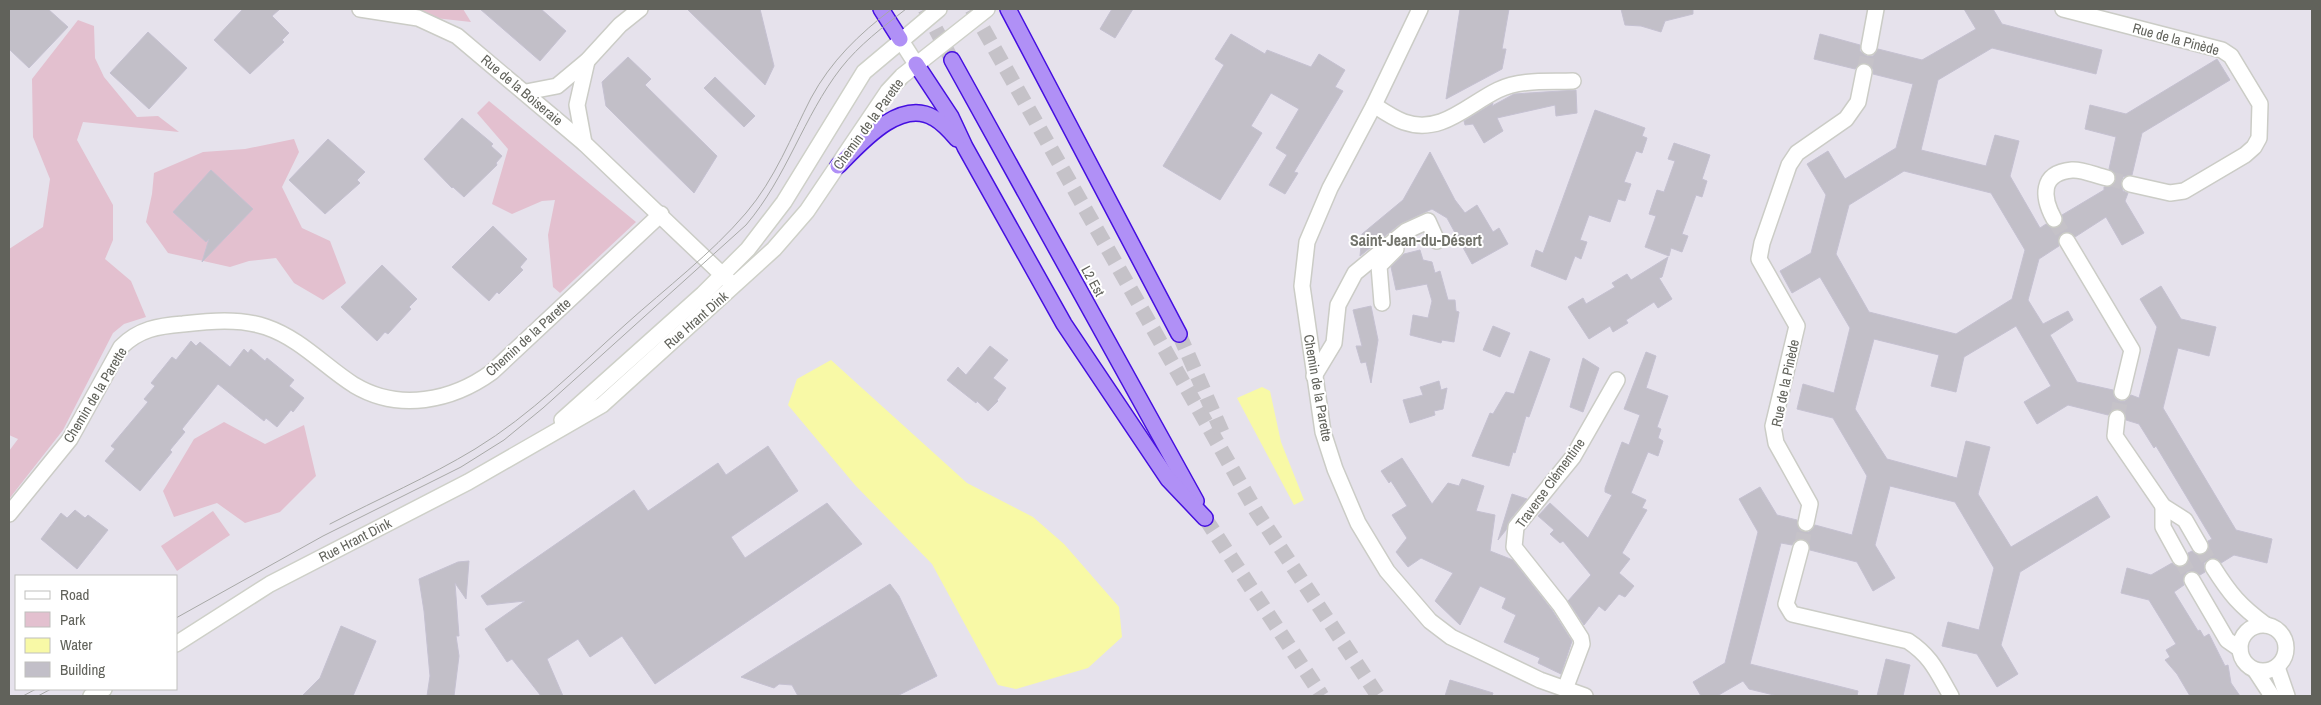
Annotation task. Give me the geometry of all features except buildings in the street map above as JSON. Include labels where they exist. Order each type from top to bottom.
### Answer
[{"type":"highway","points":[[881,9],[900,39]]},
{"type":"highway","points":[[1008,9],[1179,334]]},
{"type":"highway","name":"L2 Est","points":[[952,60],[1205,518],[1168,479],[1064,324],[965,147]]},
{"type":"highway","points":[[916,64],[951,117],[965,147]]},
{"type":"highway","points":[[838,166],[871,133],[894,118],[903,115],[921,114],[933,117],[965,147]]},
{"type":"street","name":"Rue de la Boiseraie","points":[[360,9],[418,18],[457,36],[526,92],[661,214]]},
{"type":"street","points":[[526,92],[557,86],[587,61],[620,25],[640,9]]},
{"type":"street","name":"Chemin de la Parette","points":[[723,276],[748,249],[784,202],[864,72],[900,39],[939,9]]},
{"type":"street","name":"Chemin de la Parette","points":[[734,286],[774,249],[807,211],[888,91],[916,64],[988,9]]},
{"type":"street","name":"Chemin de la Parette","points":[[1420,9],[1374,105],[1330,188],[1307,242],[1302,279],[1323,432],[1335,469],[1358,523],[1388,571],[1408,598],[1430,621],[1451,637],[1540,680],[1585,696]]},
{"type":"street","points":[[1869,47],[1876,9]]},
{"type":"street","name":"Rue de la Pinède","points":[[2063,9],[2222,50],[2231,56],[2260,104],[2259,138],[2254,147],[2245,155],[2184,192],[2170,193],[2130,184]]},
{"type":"street","points":[[900,39],[916,64]]},
{"type":"street","points":[[584,143],[577,105],[587,61]]},
{"type":"street","name":"Rue de la Pinède","points":[[1806,523],[1810,504],[1776,443],[1773,426],[1797,326],[1759,259],[1762,243],[1789,165],[1798,153],[1846,119],[1858,102],[1864,72]]},
{"type":"street","points":[[1374,105],[1403,121],[1430,126],[1449,119],[1499,89],[1529,82],[1573,82]]},
{"type":"street","points":[[2054,220],[2047,207],[2044,193],[2048,181],[2058,173],[2074,170],[2107,178]]},
{"type":"street","points":[[661,214],[734,286]]},
{"type":"street","name":"Chemin de la Parette","points":[[9,514],[70,439],[121,347],[131,337],[144,330],[159,326],[207,322],[248,323],[265,327],[302,345],[353,384],[372,393],[411,400],[446,396],[463,390],[492,372],[661,214]]},
{"type":"street","points":[[1314,376],[1334,343],[1338,305],[1355,273],[1406,230],[1428,221],[1437,241]]},
{"type":"street","points":[[1382,303],[1379,266],[1401,244],[1406,230]]},
{"type":"street","points":[[2067,241],[2132,350],[2122,392]]},
{"type":"street","name":"Rue Hrant Dink","points":[[538,442],[723,276]]},
{"type":"street","name":"Rue Hrant Dink","points":[[178,643],[270,584],[468,482],[602,405],[734,286]]},
{"type":"street","name":"Traverse Clémentine","points":[[1565,689],[1582,644],[1582,638],[1560,605],[1514,547],[1514,536],[1516,527],[1573,457],[1617,380]]},
{"type":"street","points":[[2117,418],[2115,436],[2163,506],[2185,520],[2200,546]]},
{"type":"street","points":[[2163,506],[2163,527],[2180,558]]},
{"type":"street","points":[[1801,548],[1786,604],[1792,614],[1908,640],[1924,651],[1932,661],[1951,696]]},
{"type":"street","points":[[2214,567],[2229,593],[2266,625],[2277,629],[2283,636],[2286,654],[2277,667],[2270,670],[2255,670]]},
{"type":"street","points":[[2192,580],[2227,640],[2240,649]]},
{"type":"street","points":[[2266,625],[2255,626],[2245,633],[2240,649],[2242,658],[2247,665],[2255,670],[2272,696]]},
{"type":"street","points":[[2277,667],[2287,696]]},
{"type":"street","points":[[91,696],[102,690]]},
{"type":"green space","points":[[407,9],[463,9],[471,22],[435,18]]},
{"type":"green space","points":[[78,20],[94,26],[95,58],[104,77],[137,117],[158,116],[179,132],[83,122],[77,140],[113,205],[113,240],[105,259],[131,281],[146,317],[124,324],[113,333],[63,430],[9,499],[9,451],[18,439],[9,435],[9,249],[43,227],[50,179],[33,137],[32,79]]},
{"type":"green space","points":[[489,101],[636,222],[560,293],[553,287],[548,235],[555,200],[542,201],[512,214],[492,204],[508,149],[477,113]]},
{"type":"green space","points":[[294,139],[299,152],[282,187],[302,228],[330,241],[346,283],[323,300],[294,283],[276,258],[249,261],[230,267],[168,253],[146,222],[154,173],[203,152],[245,149]]},
{"type":"green space","points":[[224,422],[265,444],[304,425],[316,476],[280,512],[245,523],[217,503],[174,517],[163,491],[194,439]]},
{"type":"green space","points":[[213,511],[230,535],[177,571],[161,546]]},
{"type":"water","points":[[831,360],[967,483],[1033,517],[1064,544],[1119,607],[1122,637],[1088,668],[1016,689],[998,685],[932,564],[855,485],[788,405],[797,379]]},
{"type":"water","points":[[1262,387],[1270,391],[1281,442],[1304,500],[1294,505],[1237,398]]},
{"type":"tunnel","points":[[925,9],[952,60]]},
{"type":"tunnel","points":[[972,9],[1256,511],[1378,696]]},
{"type":"tunnel","points":[[1864,72],[1869,47]]},
{"type":"tunnel","points":[[2107,178],[2130,184]]},
{"type":"tunnel","points":[[2054,219],[2067,241]]},
{"type":"tunnel","points":[[1179,334],[1222,432]]},
{"type":"tunnel","points":[[2117,418],[2122,392]]},
{"type":"tunnel","points":[[1205,518],[1322,696]]},
{"type":"tunnel","points":[[1801,548],[1806,523]]},
{"type":"tunnel","points":[[2200,546],[2213,567]]},
{"type":"tunnel","points":[[2180,558],[2192,580]]},
{"type":"tram line","points":[[330,524],[440,469],[496,436],[554,390],[703,257],[746,213],[766,186],[811,98],[827,72],[857,38],[892,9]]},
{"type":"tram line","points":[[178,617],[323,536],[461,467],[504,440],[543,408],[746,225],[773,187],[816,106],[841,68],[863,44],[906,9]]},
{"type":"tram line","points":[[23,696],[34,690]]},
{"type":"tram line","points":[[38,696],[49,690]]},
{"type":"district","name":"Saint-Jean-du-Désert","points":[[1416,240]]}]
